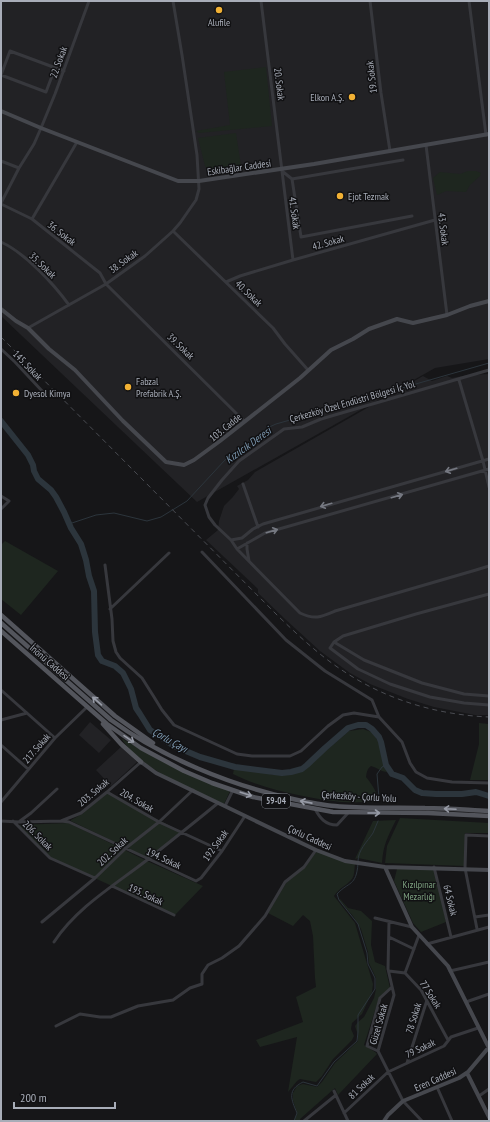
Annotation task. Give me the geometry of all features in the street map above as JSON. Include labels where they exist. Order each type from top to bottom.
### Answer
[{"type":"main road","points":[[1,615],[115,716],[141,735],[187,763]]},
{"type":"main road","name":"59-04","points":[[1,623],[111,720],[144,741],[187,763]]},
{"type":"main road","name":"İnönü Caddesi","points":[[1,631],[87,707]]},
{"type":"main road","points":[[87,707],[121,744],[141,762]]},
{"type":"main road","name":"59-04","points":[[87,707],[107,724],[141,748],[212,783],[253,797],[333,812],[428,813],[489,816]]},
{"type":"main road","name":"Çerkezköy - Çorlu Yolu","points":[[187,763],[254,789],[334,806],[489,811]]},
{"type":"street","name":"22. Sokak","points":[[1,204],[41,128],[64,71],[89,1]]},
{"type":"street","points":[[172,1],[182,55],[197,155],[198,181]]},
{"type":"street","name":"20. Sokak","points":[[261,1],[282,170]]},
{"type":"street","name":"19. Sokak","points":[[370,1],[381,93],[390,151]]},
{"type":"street","points":[[469,1],[487,135]]},
{"type":"street","points":[[55,68],[46,92],[1,75],[10,51],[64,71]]},
{"type":"street","name":"Eskibağlar Caddesi","points":[[1,111],[178,181],[198,181],[282,170],[487,135]]},
{"type":"street","points":[[32,219],[77,142]]},
{"type":"street","name":"43. Sokak","points":[[426,145],[447,315]]},
{"type":"street","points":[[292,179],[403,160]]},
{"type":"street","points":[[1,161],[19,168]]},
{"type":"street","points":[[282,170],[292,179],[302,237],[412,216]]},
{"type":"street","name":"41. Sokak","points":[[282,170],[294,260]]},
{"type":"street","name":"38. Sokak","points":[[28,328],[106,284],[144,256],[173,231],[187,215],[196,200],[199,189],[198,181]]},
{"type":"street","name":"36. Sokak","points":[[1,204],[32,219],[100,273],[106,284]]},
{"type":"street","name":"42. Sokak","points":[[226,282],[240,276],[435,220]]},
{"type":"street","name":"40. Sokak","points":[[173,231],[274,328],[285,344],[308,370]]},
{"type":"street","name":"35. Sokak","points":[[1,242],[15,250],[40,272],[63,296],[69,305]]},
{"type":"street","name":"39. Sokak","points":[[106,284],[244,421]]},
{"type":"street","name":"103. Cadde","points":[[1,309],[28,328],[49,349],[75,370],[123,421],[166,462],[184,465],[220,441],[331,350],[353,339],[368,329],[397,319],[413,324],[447,315],[470,306],[489,302]]},
{"type":"street","name":"145. Sokak","points":[[1,349],[43,392]]},
{"type":"street","name":"Çerkezköy Özel Endüstri Bölgesi İç Yol","points":[[489,370],[321,419],[302,427],[284,429],[239,461],[208,498],[205,506],[209,517],[215,525],[300,613],[309,617],[321,617],[335,611],[489,566]]},
{"type":"street","points":[[459,380],[483,461],[489,487]]},
{"type":"street","points":[[231,540],[242,538],[253,529],[263,524],[489,459]]},
{"type":"street","points":[[238,549],[265,533],[489,469]]},
{"type":"street","points":[[243,484],[258,526]]},
{"type":"street","points":[[1,496],[9,501],[1,509]]},
{"type":"street","points":[[248,543],[247,549],[249,561]]},
{"type":"street","points":[[202,552],[286,640],[325,671],[372,700],[379,717],[402,742],[410,763],[416,772],[427,778],[452,782],[489,783]]},
{"type":"street","points":[[110,609],[169,553]]},
{"type":"street","points":[[105,565],[113,641],[116,652],[120,658],[142,678],[162,710],[174,725],[237,754],[252,756],[290,756],[301,750],[343,715],[354,713],[379,717]]},
{"type":"street","points":[[489,594],[344,636],[334,642],[330,648],[358,669],[390,684],[430,697],[464,703],[489,704]]},
{"type":"street","points":[[334,642],[364,660],[422,683],[464,694],[489,696]]},
{"type":"street","points":[[1,690],[55,738]]},
{"type":"street","name":"217. Sokak","points":[[2,800],[55,738],[87,707]]},
{"type":"street","points":[[1,720],[27,713]]},
{"type":"street","points":[[1,745],[28,769]]},
{"type":"street","name":"Çorlu Caddesi","points":[[141,762],[156,772],[225,806],[316,850],[345,861],[385,867],[434,867],[489,870]]},
{"type":"street","name":"203. Sokak","points":[[1,821],[61,821],[81,813],[141,762]]},
{"type":"street","points":[[19,822],[57,789]]},
{"type":"street","name":"202. Sokak","points":[[42,922],[95,878],[126,848],[159,822],[193,790]]},
{"type":"street","points":[[225,806],[233,790]]},
{"type":"street","name":"204. Sokak","points":[[107,792],[159,822],[222,851]]},
{"type":"street","points":[[54,942],[61,931],[81,911],[219,803]]},
{"type":"street","points":[[315,809],[322,820],[332,825],[337,825],[348,813]]},
{"type":"street","name":"192 Sokak","points":[[196,881],[201,878],[222,851],[246,816]]},
{"type":"street","name":"206. Sokak","points":[[13,821],[50,858],[95,878]]},
{"type":"street","name":"194. Sokak","points":[[61,821],[69,822],[196,881]]},
{"type":"street","points":[[477,929],[465,868],[466,835],[489,836]]},
{"type":"street","points":[[56,1026],[80,1014],[111,1017],[138,1006],[173,1000],[190,988],[202,984],[202,974],[208,965],[222,958],[239,946],[265,916],[285,882],[304,867],[316,850]]},
{"type":"street","points":[[385,867],[412,927],[448,966],[478,1028],[489,1047]]},
{"type":"street","name":"64 Sokak","points":[[434,867],[451,937]]},
{"type":"street","name":"195. Sokak","points":[[112,886],[174,915]]},
{"type":"street","points":[[474,917],[489,914]]},
{"type":"street","points":[[374,918],[412,927]]},
{"type":"street","name":"Güzel Sokak","points":[[389,922],[389,972],[394,995],[378,1051],[404,1102],[422,1121]]},
{"type":"street","points":[[427,944],[477,929],[489,927]]},
{"type":"street","points":[[389,972],[404,973],[419,935]]},
{"type":"street","points":[[389,937],[414,949]]},
{"type":"street","points":[[450,971],[489,962]]},
{"type":"street","name":"77 Sokak","points":[[404,973],[421,990],[448,1040]]},
{"type":"street","points":[[378,1051],[367,1046],[380,998],[392,987]]},
{"type":"street","points":[[466,1002],[489,994]]},
{"type":"street","name":"78 Sokak","points":[[407,1063],[427,1000]]},
{"type":"street","name":"79 Sokak","points":[[388,1072],[444,1046],[451,1037],[478,1028]]},
{"type":"street","name":"Eren Caddesi","points":[[384,1121],[388,1115],[404,1102],[467,1073],[489,1047]]},
{"type":"street","name":"81 Sokak","points":[[344,1113],[388,1072]]},
{"type":"street","points":[[467,1073],[489,1117]]},
{"type":"street","points":[[438,1087],[452,1121]]},
{"type":"street","points":[[479,1096],[489,1089]]},
{"type":"street","points":[[334,1090],[348,1121]]},
{"type":"street","points":[[304,1121],[336,1095]]},
{"type":"shaded area","points":[[1,1],[489,1],[489,359],[435,368],[197,502],[1,316]]},
{"type":"shaded area","points":[[489,374],[489,715],[475,715],[434,707],[408,699],[370,684],[350,673],[320,651],[285,619],[258,593],[258,589],[206,540],[218,530],[219,521],[224,506],[239,489],[237,486],[248,480],[255,472],[423,376],[432,381],[447,376],[452,378],[468,375]]},
{"type":"shaded area","points":[[90,722],[111,740],[99,753],[79,735]]},
{"type":"shaded area","points":[[122,746],[137,762],[111,786],[96,770]]},
{"type":"green space","points":[[266,67],[272,126],[199,133],[196,131],[230,125],[224,72]]},
{"type":"green space","points":[[236,133],[241,166],[209,171],[205,166],[198,138]]},
{"type":"green space","points":[[468,171],[476,171],[481,173],[466,192],[446,191],[437,195],[433,178],[440,172],[460,174]]},
{"type":"green space","points":[[5,541],[58,571],[21,615],[1,599],[1,545]]},
{"type":"green space","points":[[479,723],[489,724],[489,780],[470,780],[479,744]]},
{"type":"green space","points":[[363,729],[374,733],[391,771],[383,771],[371,766],[367,771],[366,777],[376,792],[378,802],[341,802],[314,798],[257,784],[233,774],[234,769],[257,770],[273,775],[301,772],[349,731]]},
{"type":"green space","points":[[121,738],[163,762],[230,791],[224,804],[182,785],[154,769],[130,750]]},
{"type":"green space","points":[[107,793],[182,832],[150,859],[71,821],[82,814]]},
{"type":"green space","points":[[400,818],[489,823],[489,833],[465,833],[464,866],[385,863],[387,846]]},
{"type":"green space","points":[[396,820],[388,836],[382,863],[358,858],[355,859],[373,821]]},
{"type":"green space","points":[[69,823],[147,861],[203,886],[175,915],[51,858],[18,825]]},
{"type":"green space","points":[[317,851],[355,864],[354,875],[349,882],[334,896],[355,923],[373,984],[372,992],[362,1014],[352,1023],[351,1029],[354,1036],[352,1040],[333,1059],[322,1076],[316,1082],[300,1079],[288,1092],[297,1037],[260,1047],[256,1040],[303,1022],[296,997],[316,987],[313,936],[310,921],[303,915],[293,926],[268,913],[286,883],[304,868]]},
{"type":"green space","name":"Kızılpınar Mezarlığı","points":[[397,869],[435,869],[446,922],[421,932],[413,923],[394,881]]},
{"type":"green space","points":[[340,899],[348,908],[361,911],[372,921],[371,945],[375,962],[385,966],[390,988],[379,998],[364,1045],[377,1054],[338,1095],[335,1088],[300,1119],[300,1121],[294,1121],[297,1113],[293,1100],[293,1093],[297,1086],[303,1084],[317,1087],[335,1063],[358,1041],[355,1026],[364,1017],[374,998],[376,989],[376,978],[369,963],[368,952],[361,929],[353,916],[339,900]]},
{"type":"waterway","name":"Kızılcık Deresi","points":[[69,524],[96,515],[114,513],[147,521],[161,517],[187,501],[225,460],[267,428],[276,424],[489,363]]},
{"type":"waterway","name":"Çorlu Çayı","points":[[1,421],[28,455],[38,479],[51,490],[56,497],[71,528],[81,544],[94,591],[95,632],[98,655],[102,661],[115,666],[123,673],[131,689],[136,708],[150,730],[174,746],[200,757],[235,767],[282,773],[302,769],[348,728],[358,725],[366,725],[379,737],[386,765],[392,774],[403,778],[415,790],[422,793],[436,794],[462,794],[476,792],[489,796]]},
{"type":"waterway","points":[[379,798],[377,774],[382,767],[386,765]]},
{"type":"waterway","points":[[358,861],[361,850],[373,833],[378,821]]},
{"type":"waterway","points":[[294,1121],[297,1113],[292,1099],[292,1092],[294,1088],[303,1082],[317,1086],[334,1062],[357,1041],[358,1015],[375,989],[375,978],[368,964],[367,953],[358,924],[339,900],[337,894],[354,880],[356,877],[358,864]]},
{"type":"railway","points":[[1,337],[278,616],[320,654],[364,684],[398,699],[434,710],[471,716],[489,717]]},
{"type":"place","name":"Alufile","points":[[219,10]]},
{"type":"place","name":"Elkon A.Ş.","points":[[352,97]]},
{"type":"place","name":"Ejot Tezmak","points":[[340,196]]},
{"type":"place","name":"Fabzal Prefabrik A.Ş.","points":[[128,387]]},
{"type":"place","name":"Dyesol Kimya","points":[[16,393]]}]
